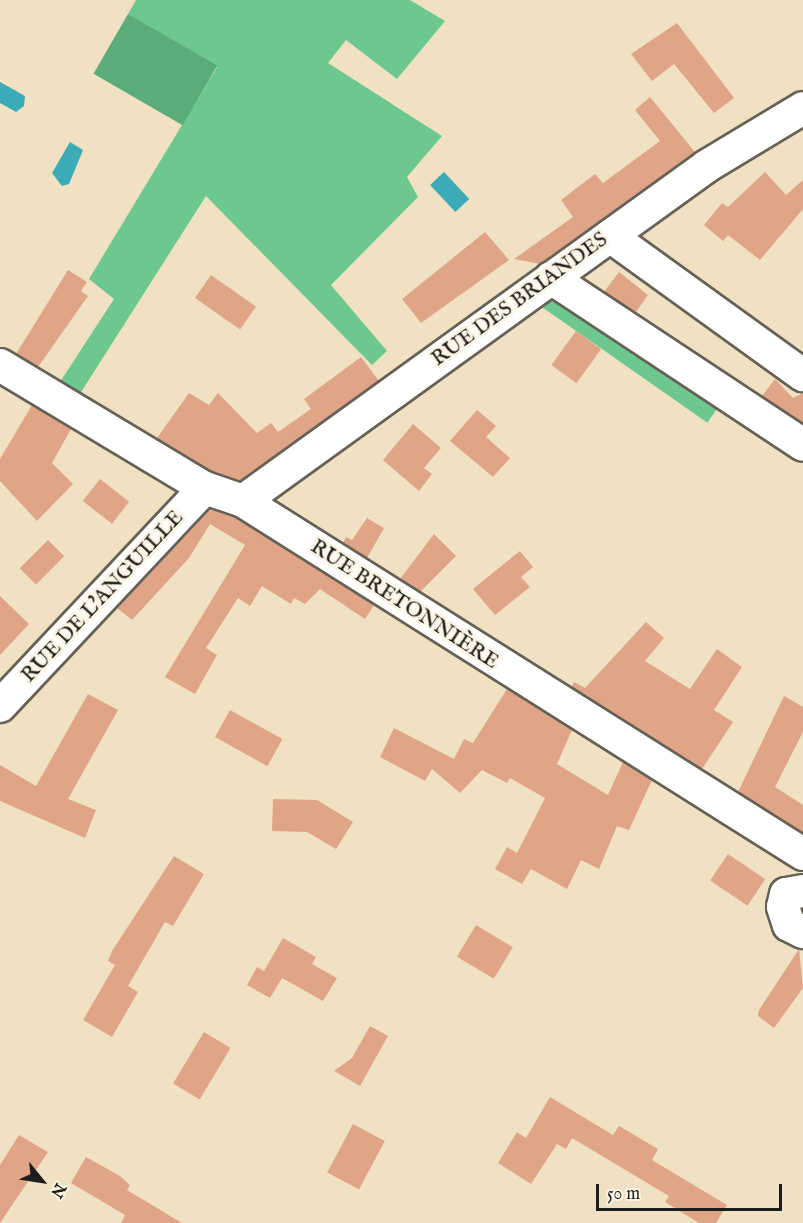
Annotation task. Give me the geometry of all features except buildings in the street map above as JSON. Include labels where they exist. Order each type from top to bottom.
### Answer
[{"type":"street","name":"RUE DES BRIANDES","points":[[243,501],[707,166],[803,108]]},
{"type":"street","points":[[610,236],[803,375]]},
{"type":"street","points":[[551,278],[803,445]]},
{"type":"street","name":"RUE BRETONNIÈRE","points":[[0,365],[205,488],[243,501],[803,854]]},
{"type":"street","name":"RUE DE L'ANGUILLE","points":[[0,706],[205,488]]},
{"type":"street","points":[[803,891],[786,894],[783,907],[789,925],[803,932]]},
{"type":"green space","points":[[136,0],[410,0],[445,21],[397,79],[346,40],[328,63],[442,136],[407,177],[418,197],[331,285],[387,351],[372,365],[206,196],[76,400],[58,385],[114,299],[89,279],[217,67],[128,14]]},
{"type":"green space","points":[[128,14],[217,66],[183,125],[94,74]]},
{"type":"green space","points":[[557,287],[722,402],[707,423],[543,307]]},
{"type":"water","points":[[0,82],[25,96],[24,106],[16,112],[0,103]]},
{"type":"water","points":[[70,142],[83,150],[69,184],[62,186],[52,173]]},
{"type":"water","points":[[444,172],[469,199],[455,212],[430,185]]}]
